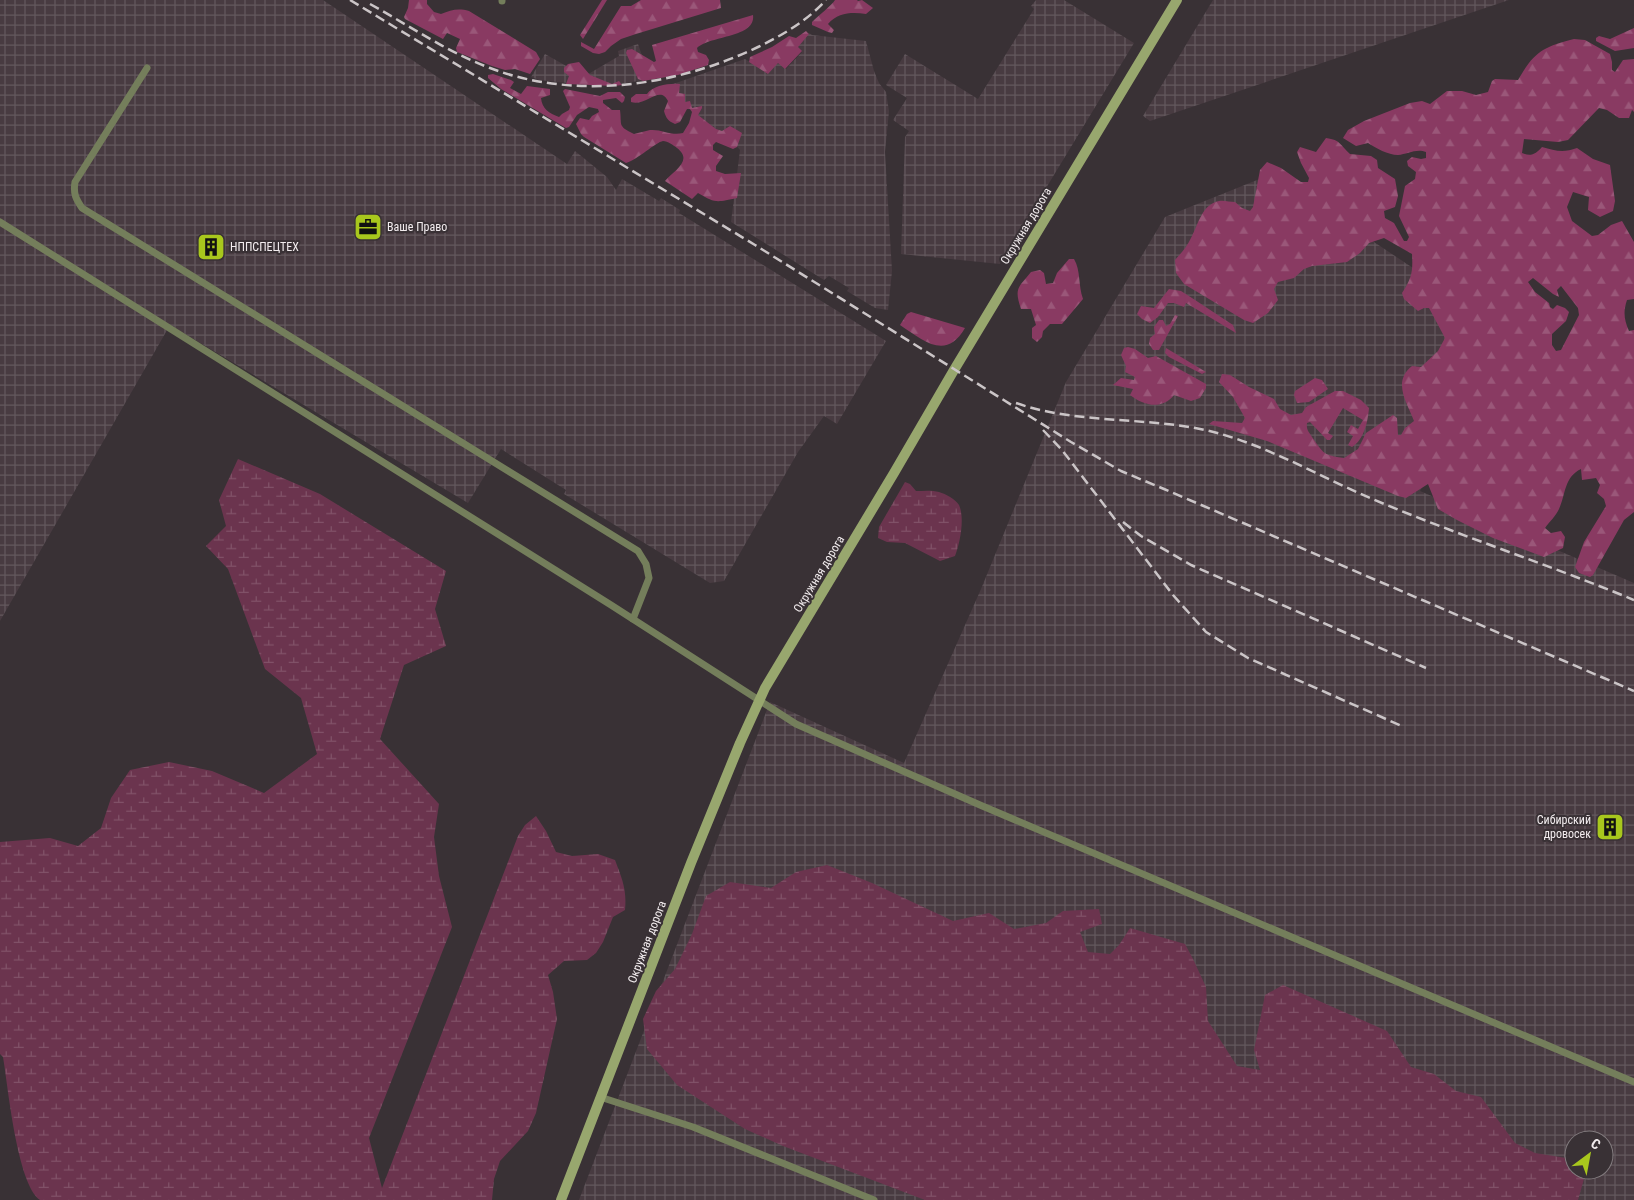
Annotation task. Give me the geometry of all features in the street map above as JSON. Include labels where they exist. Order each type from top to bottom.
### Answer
[{"type":"main road","name":"Окружная дорога","points":[[561,1200],[691,864],[758,700],[1177,0]]},
{"type":"street","points":[[147,68],[75,182],[76,199],[82,208],[638,551],[646,564],[649,578],[633,619]]},
{"type":"street","points":[[0,222],[633,619],[796,724],[1634,1082]]},
{"type":"street","points":[[600,1096],[693,1128],[874,1200]]},
{"type":"shaded area","points":[[0,0],[323,0],[567,164],[575,151],[607,177],[616,190],[622,179],[659,201],[661,198],[680,210],[679,213],[886,341],[837,424],[824,416],[798,452],[724,581],[710,583],[564,494],[566,490],[501,449],[468,503],[170,325],[0,621]]},
{"type":"shaded area","points":[[1036,0],[1064,0],[1134,43],[1000,264],[901,254],[905,137],[909,131],[893,120],[907,98],[886,85],[905,54],[978,99],[1034,9],[1031,6]]},
{"type":"shaded area","points":[[1213,0],[1509,0],[1150,121],[1143,116]]},
{"type":"shaded area","points":[[809,33],[812,35],[866,41],[874,71],[879,83],[886,92],[889,111],[885,152],[892,271],[888,310],[875,308],[847,291],[849,288],[829,276],[824,280],[731,222],[740,150],[734,143],[671,95],[673,84],[745,59],[768,73],[778,62],[786,69],[802,52],[797,47]]},
{"type":"shaded area","points":[[638,44],[650,79],[614,85],[576,84],[539,80],[531,77],[545,54],[577,72],[590,73],[619,56],[618,51]]},
{"type":"shaded area","points":[[1272,174],[1509,332],[1420,491],[1634,583],[1634,1200],[579,1200],[770,702],[904,763],[981,589],[1066,382],[1165,217]]},
{"type":"green space","points":[[409,0],[427,0],[427,4],[434,12],[441,14],[455,10],[469,11],[536,52],[540,59],[530,74],[515,69],[505,70],[457,52],[456,48],[460,39],[447,33],[443,39],[405,19]]},
{"type":"green space","points":[[602,0],[607,0],[583,39],[580,35]]},
{"type":"green space","points":[[641,0],[720,0],[721,8],[621,39],[605,52],[599,54],[593,53],[581,46],[581,42],[594,49],[621,6],[631,6]]},
{"type":"green space","points":[[835,0],[862,0],[873,8],[866,14],[851,13],[836,17],[828,24],[834,30],[832,33],[812,25],[812,22]]},
{"type":"green space","points":[[753,15],[752,22],[747,28],[697,48],[698,52],[706,55],[709,60],[708,65],[678,75],[643,81],[638,79],[626,53],[627,50],[632,49],[654,62],[656,61],[652,45]]},
{"type":"green space","points":[[1634,28],[1634,48],[1615,51],[1596,41],[1596,38],[1599,36],[1610,39]]},
{"type":"green space","points":[[806,31],[809,34],[798,47],[802,51],[785,69],[778,63],[768,74],[749,62],[750,57],[772,47],[789,36],[796,38]]},
{"type":"green space","points":[[1574,39],[1585,40],[1610,54],[1612,70],[1615,72],[1623,60],[1634,59],[1634,112],[1632,110],[1629,118],[1619,118],[1607,110],[1599,108],[1568,140],[1558,142],[1524,139],[1522,153],[1533,154],[1542,147],[1560,151],[1577,148],[1593,159],[1610,165],[1615,201],[1613,211],[1600,217],[1588,210],[1589,197],[1573,192],[1567,207],[1572,221],[1592,236],[1598,235],[1611,225],[1622,221],[1634,242],[1634,299],[1627,300],[1625,319],[1629,331],[1634,330],[1634,512],[1624,520],[1593,575],[1590,577],[1579,573],[1575,567],[1584,542],[1606,506],[1604,499],[1597,493],[1600,485],[1596,478],[1582,480],[1581,469],[1575,472],[1568,481],[1559,509],[1545,528],[1551,533],[1561,531],[1565,537],[1563,548],[1544,557],[1493,538],[1438,509],[1428,484],[1406,498],[1398,496],[1267,441],[1209,424],[1213,421],[1242,423],[1245,418],[1233,397],[1219,382],[1222,374],[1230,375],[1274,399],[1280,409],[1291,415],[1302,413],[1306,407],[1335,391],[1343,391],[1361,400],[1369,408],[1368,419],[1360,440],[1352,447],[1348,445],[1353,436],[1347,432],[1351,425],[1358,429],[1363,420],[1343,408],[1328,433],[1333,436],[1330,440],[1327,440],[1310,422],[1307,423],[1309,432],[1328,455],[1344,458],[1358,449],[1366,433],[1393,415],[1397,418],[1398,435],[1401,435],[1405,428],[1414,421],[1403,392],[1402,385],[1406,372],[1412,366],[1421,367],[1438,351],[1445,338],[1429,308],[1418,311],[1404,299],[1402,293],[1411,274],[1412,254],[1384,238],[1369,243],[1360,253],[1347,262],[1312,266],[1304,269],[1294,278],[1278,282],[1274,289],[1278,300],[1268,313],[1253,323],[1244,320],[1184,284],[1176,273],[1175,260],[1188,244],[1201,216],[1208,206],[1221,201],[1235,202],[1242,208],[1250,211],[1253,207],[1260,170],[1267,162],[1281,168],[1301,182],[1308,182],[1309,178],[1297,152],[1300,147],[1316,152],[1326,138],[1338,142],[1350,154],[1371,156],[1377,160],[1378,168],[1395,179],[1398,196],[1395,207],[1384,211],[1385,218],[1394,223],[1404,241],[1407,241],[1409,237],[1399,216],[1405,186],[1415,179],[1416,172],[1408,166],[1407,161],[1412,157],[1426,158],[1426,152],[1416,151],[1394,155],[1368,143],[1356,146],[1343,138],[1348,130],[1364,121],[1410,103],[1422,101],[1430,104],[1447,91],[1462,91],[1476,95],[1488,92],[1492,81],[1495,79],[1518,80],[1529,63],[1540,52],[1554,45]],"holes":[[[1533,278],[1559,297],[1557,290],[1561,286],[1578,308],[1579,315],[1561,350],[1556,351],[1552,345],[1552,334],[1566,321],[1569,312],[1557,305],[1553,309],[1550,307],[1549,303],[1535,292],[1528,282]]]},
{"type":"green space","points":[[579,62],[590,75],[612,84],[619,81],[622,85],[566,84],[569,76],[564,72],[564,68],[568,64]]},
{"type":"green space","points":[[493,74],[514,82],[510,88],[521,94],[527,86],[550,89],[550,95],[541,98],[542,102],[547,110],[559,117],[569,110],[570,107],[563,91],[565,89],[600,96],[608,92],[620,92],[625,97],[622,103],[616,98],[603,100],[603,103],[612,110],[620,110],[621,125],[634,134],[650,130],[674,134],[683,133],[689,123],[692,112],[690,109],[687,109],[680,122],[675,124],[669,120],[664,111],[668,101],[665,96],[657,95],[642,102],[631,102],[631,98],[636,94],[647,94],[653,88],[662,85],[680,84],[679,93],[685,94],[685,102],[690,101],[692,108],[702,106],[698,115],[716,129],[722,131],[730,126],[742,133],[737,147],[733,149],[716,142],[713,145],[713,150],[723,156],[716,166],[716,171],[725,174],[741,173],[737,198],[717,201],[698,193],[692,199],[665,181],[683,162],[682,153],[669,142],[660,142],[626,163],[581,134],[576,124],[580,118],[589,120],[599,112],[598,109],[589,107],[577,115],[569,127],[566,128],[501,89],[488,78],[488,75]]},
{"type":"green space","points":[[1069,259],[1074,259],[1076,264],[1083,299],[1062,324],[1050,324],[1043,331],[1042,337],[1037,342],[1032,338],[1032,328],[1036,325],[1031,309],[1021,309],[1018,297],[1019,289],[1031,272],[1040,270],[1044,273],[1046,284],[1053,283],[1057,273]]},
{"type":"green space","points":[[1169,289],[1181,291],[1192,298],[1233,325],[1236,333],[1186,303],[1184,307],[1168,303],[1158,317],[1150,323],[1137,314],[1141,306],[1154,308]]},
{"type":"green space","points":[[911,312],[965,328],[958,338],[950,344],[934,345],[900,325],[907,314]]},
{"type":"green space","points":[[1175,315],[1178,316],[1159,350],[1153,350],[1149,344],[1150,338],[1155,334],[1154,327],[1159,320],[1163,320],[1166,326],[1170,324]]},
{"type":"green space","points":[[1124,348],[1135,349],[1148,358],[1156,356],[1206,384],[1206,388],[1200,398],[1191,401],[1174,395],[1164,403],[1153,405],[1141,402],[1130,395],[1133,389],[1113,385],[1121,378],[1134,380],[1135,377],[1125,372],[1126,366],[1121,355]]},
{"type":"green space","points":[[1166,348],[1206,372],[1202,374],[1169,357],[1165,353]]},
{"type":"green space","points":[[1315,378],[1322,380],[1328,389],[1309,402],[1297,403],[1294,395],[1295,391]]},
{"type":"green space","points":[[238,459],[320,494],[446,571],[435,609],[446,646],[404,665],[380,739],[439,804],[434,837],[439,876],[452,927],[369,1138],[382,1188],[518,836],[525,825],[536,816],[556,852],[572,856],[598,854],[615,860],[620,873],[625,890],[625,910],[613,917],[603,942],[596,953],[587,960],[564,961],[548,975],[557,1019],[536,1113],[528,1131],[500,1161],[494,1179],[492,1200],[40,1200],[32,1190],[25,1175],[15,1133],[3,1057],[0,1054],[0,842],[50,838],[78,846],[101,828],[111,798],[130,770],[169,762],[212,771],[264,793],[317,754],[301,698],[265,669],[228,569],[206,546],[226,526],[219,500]]},
{"type":"green space","points":[[905,482],[910,484],[916,491],[933,491],[945,494],[959,505],[962,523],[955,556],[940,561],[905,543],[887,542],[878,538],[879,527]]},
{"type":"green space","points":[[827,865],[872,883],[953,921],[989,913],[1014,929],[1046,923],[1063,911],[1099,909],[1102,924],[1080,932],[1088,952],[1110,954],[1119,945],[1130,928],[1185,944],[1206,987],[1208,1021],[1237,1066],[1260,1070],[1254,1050],[1265,995],[1283,985],[1387,1031],[1411,1067],[1434,1074],[1456,1091],[1481,1097],[1515,1143],[1535,1153],[1564,1158],[1564,1180],[1584,1180],[1578,1200],[925,1200],[783,1146],[745,1129],[677,1085],[647,1049],[643,1019],[656,991],[675,969],[692,934],[706,896],[730,882],[771,888],[796,872]]},
{"type":"railway","points":[[350,0],[755,245],[1071,442],[1121,471],[1634,691]]},
{"type":"railway","points":[[370,4],[444,47],[490,68],[523,78],[557,84],[591,86],[626,84],[660,79],[694,71],[727,60],[758,47],[786,32],[811,14],[826,0]]},
{"type":"railway","points":[[1016,403],[1067,415],[1196,428],[1240,440],[1278,455],[1403,512],[1634,600]]},
{"type":"railway","points":[[1043,430],[1062,450],[1173,595],[1206,632],[1248,658],[1404,727]]},
{"type":"railway","points":[[1123,522],[1141,536],[1191,565],[1426,668]]},
{"type":"place","name":"Ваше Право","points":[[368,227]]},
{"type":"place","name":"НППСПЕЦТЕХ","points":[[211,247]]},
{"type":"place","name":"Сибирский дровосек","points":[[1610,827]]}]
